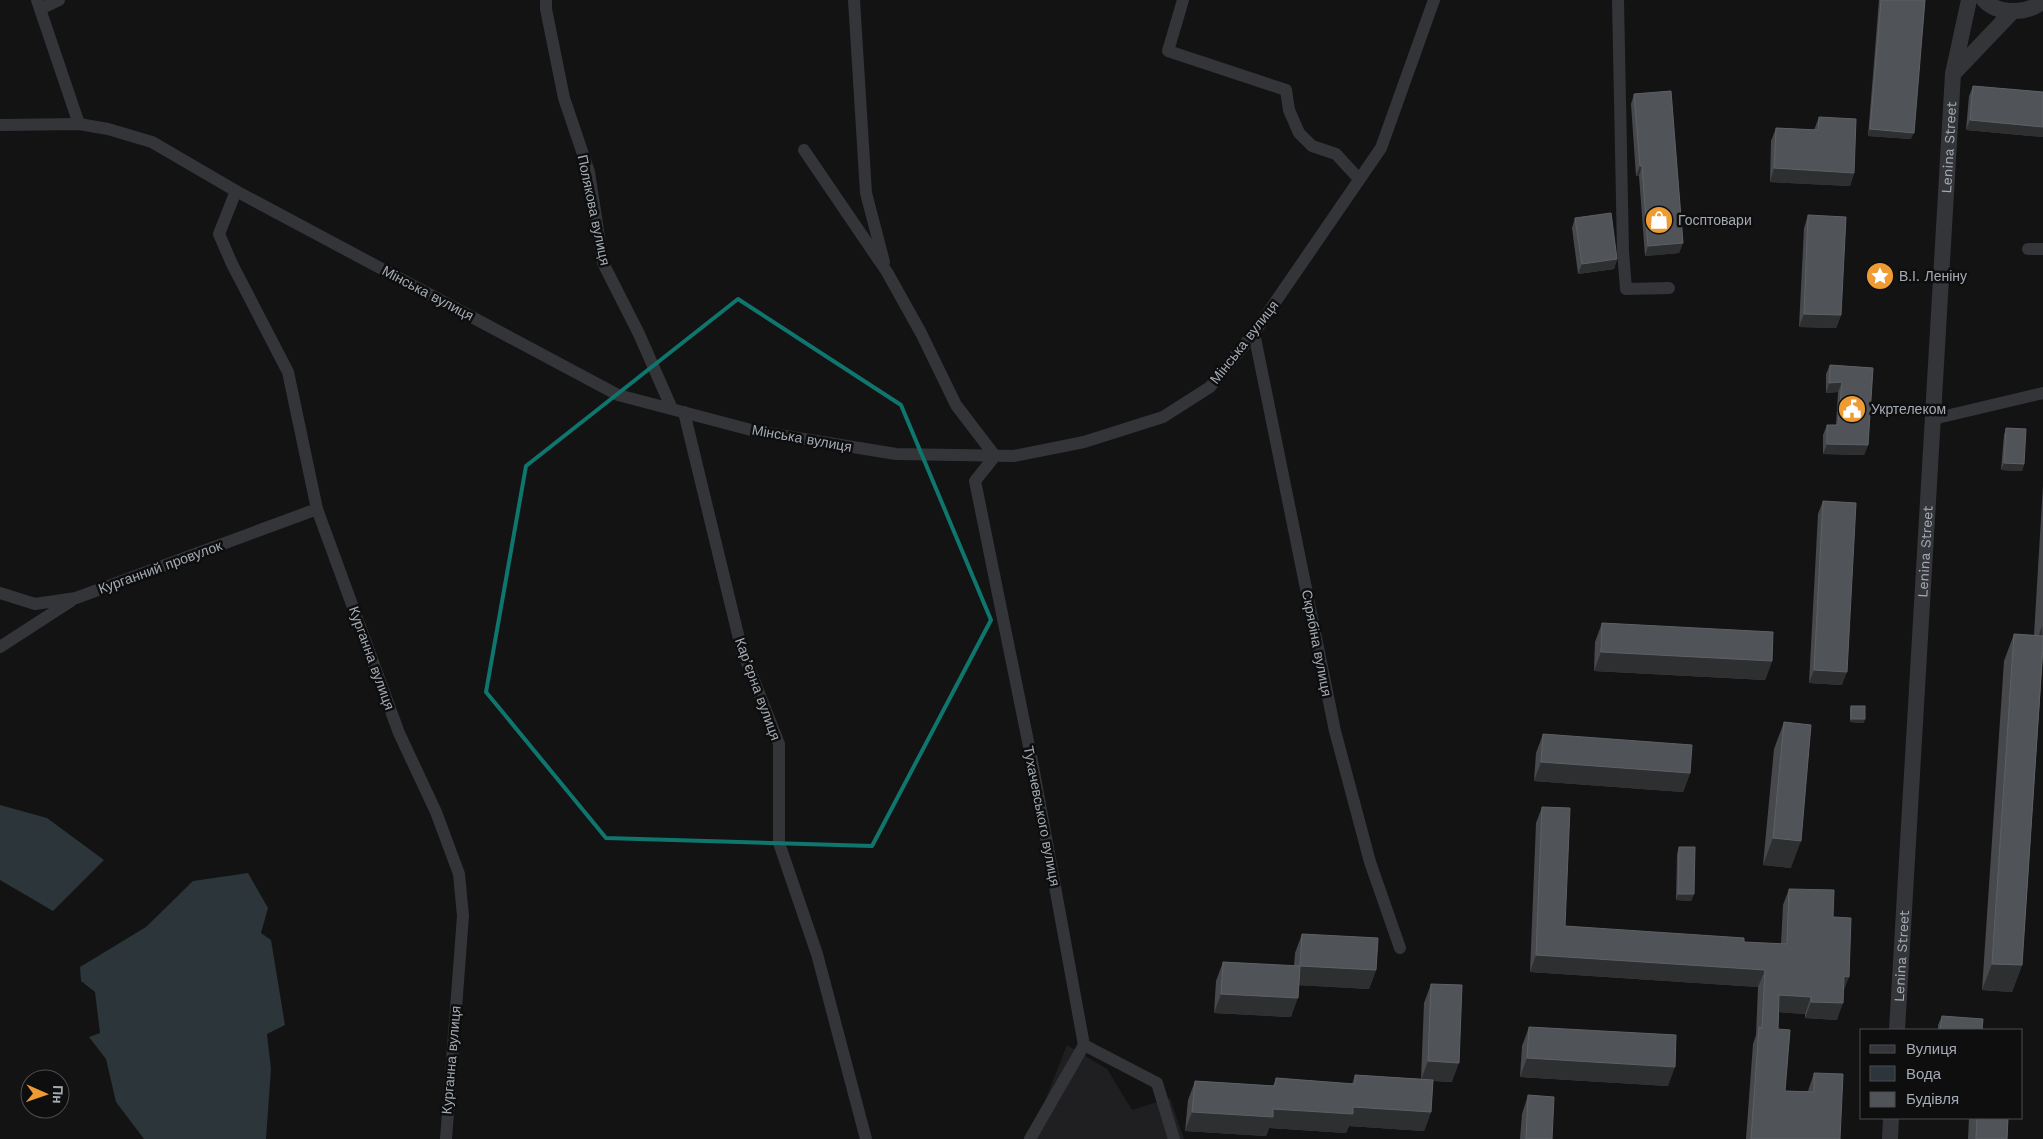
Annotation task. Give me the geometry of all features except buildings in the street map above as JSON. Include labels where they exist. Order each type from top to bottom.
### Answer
[{"type":"street","points":[[58,0],[38,4],[78,124]]},
{"type":"street","name":"Полякова вулиця","points":[[546,0],[564,98],[588,172],[603,262],[678,411]]},
{"type":"street","points":[[854,0],[866,193],[887,272]]},
{"type":"street","points":[[1183,0],[1168,51],[1286,90],[1289,110],[1299,133],[1312,146],[1336,154],[1360,179]]},
{"type":"street","name":"Мінська вулиця","points":[[0,125],[78,124],[152,142],[236,191],[618,395],[755,431],[896,454],[1014,456],[1084,442],[1163,417],[1210,387],[1254,334],[1381,148],[1434,0]]},
{"type":"street","points":[[1618,0],[1623,251],[1626,289],[1669,288]]},
{"type":"street","name":"Lenina Street","points":[[1897,1029],[1953,74],[1969,0]]},
{"type":"street","points":[[1984,0],[1988,5],[2012,12],[2037,6],[2043,0]]},
{"type":"street","points":[[1953,74],[2012,12]]},
{"type":"street","points":[[804,150],[887,272],[956,405],[994,456]]},
{"type":"street","name":"Курганна вулиця","points":[[236,191],[219,234],[232,264],[288,372],[317,509],[399,733],[436,812],[459,874],[462,916],[446,1139]]},
{"type":"street","points":[[2028,249],[2043,249]]},
{"type":"street","name":"Скрябіна вулиця","points":[[1254,334],[1335,731],[1370,862],[1400,948]]},
{"type":"street","points":[[1933,419],[2043,393]]},
{"type":"street","name":"Кар’єрна вулиця","points":[[678,411],[741,647],[778,744],[779,843],[817,954],[866,1139]]},
{"type":"street","name":"Тухачевського вулиця","points":[[994,456],[975,481],[1034,771],[1084,1044]]},
{"type":"street","name":"Курганний провулок","points":[[0,593],[35,604],[76,598],[317,509]]},
{"type":"street","points":[[0,647],[76,598]]},
{"type":"street","points":[[1030,1139],[1084,1044],[1157,1083],[1174,1139]]},
{"type":"street","points":[[1890,1139],[1891,1119]]},
{"type":"highlighted area","points":[[738,299],[901,405],[991,620],[872,846],[606,838],[486,692],[526,466]]},
{"type":"shaded area","points":[[1067,1045],[1107,1069],[1132,1110],[1170,1098],[1184,1139],[1030,1139]]},
{"type":"water","points":[[0,805],[47,818],[104,860],[53,911],[0,880]]},
{"type":"water","points":[[248,873],[268,908],[261,933],[271,940],[285,1025],[267,1034],[271,1069],[266,1139],[144,1139],[116,1102],[106,1059],[89,1037],[100,1033],[95,992],[81,981],[80,967],[146,927],[193,881]]},
{"type":"place","name":"Госптовари","points":[[1659,220]]},
{"type":"place","name":"В.І. Леніну","points":[[1880,276]]},
{"type":"place","name":"Укртелеком","points":[[1852,409]]}]
